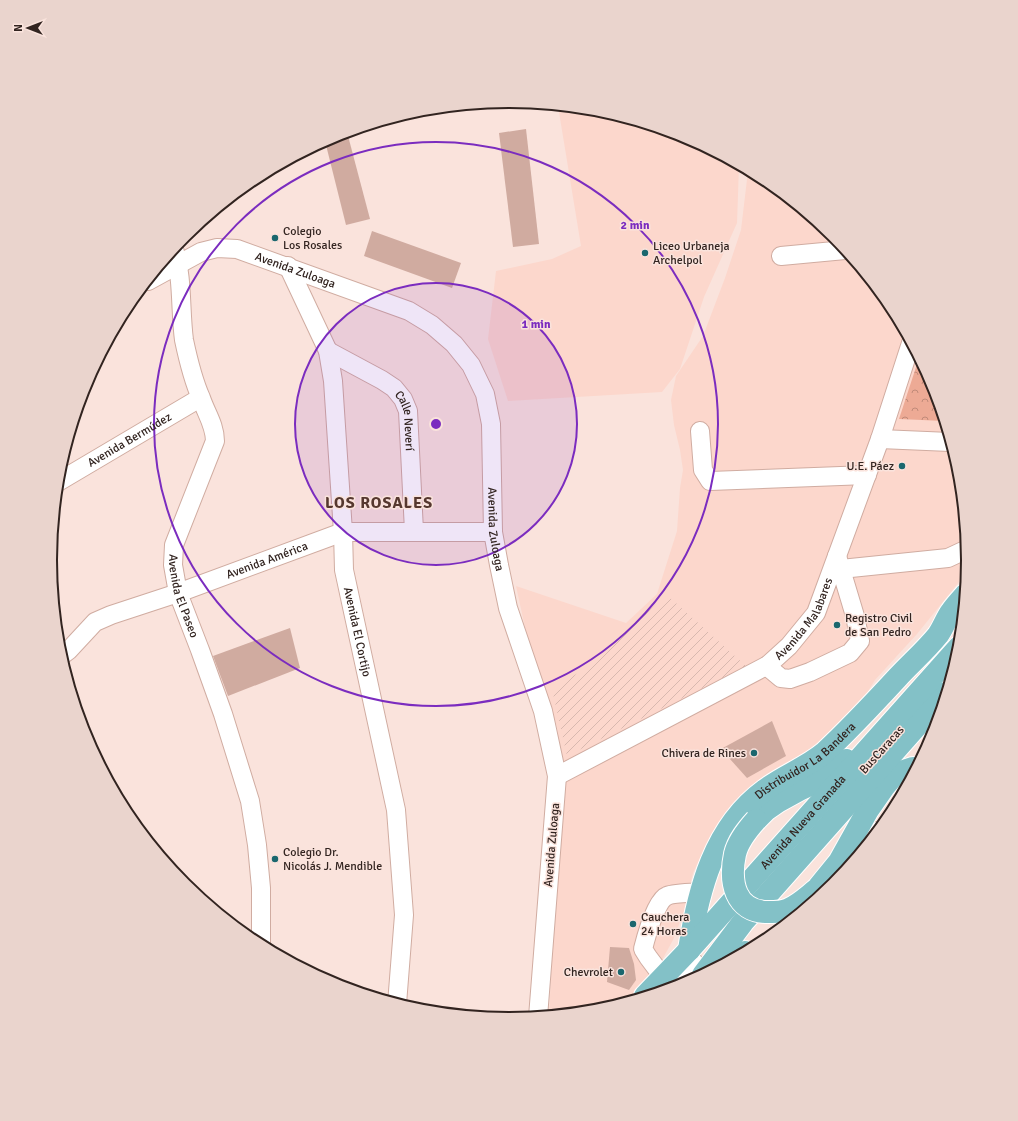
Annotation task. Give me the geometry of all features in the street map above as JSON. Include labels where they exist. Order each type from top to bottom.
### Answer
[{"type":"main road","name":"Distribuidor La Bandera","points":[[689,950],[694,919],[706,874],[717,847],[730,827],[748,805],[775,782],[805,766],[822,754],[868,709],[938,635],[951,612],[959,603]]},
{"type":"main road","points":[[938,635],[957,617]]},
{"type":"main road","name":"Avenida Nueva Granada","points":[[665,984],[689,950],[950,657]]},
{"type":"main road","name":"Avenida Nueva Granada","points":[[711,965],[743,922],[938,702]]},
{"type":"main road","points":[[818,781],[860,736],[868,709]]},
{"type":"main road","points":[[881,736],[866,743],[834,770],[818,781],[779,801],[766,810],[744,834],[735,854],[734,885],[736,896],[741,902],[753,911],[780,912],[797,904],[817,890],[839,862],[868,810],[884,787],[896,774],[912,763]]},
{"type":"main road","points":[[868,810],[872,785],[884,769],[891,756]]},
{"type":"main road","points":[[879,820],[899,789]]},
{"type":"street","name":"Avenida Zuloaga","points":[[166,265],[176,257],[217,248],[237,249],[288,266],[409,311],[432,326],[454,344],[471,365],[485,394],[492,424],[493,532],[508,608],[543,711],[557,776],[538,1012]]},
{"type":"street","points":[[781,256],[838,251]]},
{"type":"street","name":"Avenida El Paseo","points":[[176,257],[184,340],[200,398],[213,426],[215,441],[174,545],[173,564],[178,593],[223,714],[250,802],[257,845],[260,881],[261,938]]},
{"type":"street","name":"Avenida El Cortijo","points":[[288,266],[328,351],[333,381],[343,532],[344,570],[396,810],[404,915],[398,999]]},
{"type":"street","name":"Calle Neverí","points":[[328,351],[382,380],[394,388],[403,399],[408,411],[414,531]]},
{"type":"street","name":"Avenida Malabares","points":[[557,776],[768,665],[789,646],[816,613],[839,562],[909,351]]},
{"type":"street","name":"Avenida Bermúdez","points":[[65,478],[200,398]]},
{"type":"street","points":[[700,431],[703,470],[710,481],[867,475]]},
{"type":"street","points":[[880,439],[945,442]]},
{"type":"street","name":"Avenida América","points":[[67,652],[95,622],[111,615],[178,593],[343,532],[493,532]]},
{"type":"street","points":[[768,665],[769,668],[781,678],[790,679],[810,672],[850,653],[860,641],[855,616],[839,562],[948,558],[961,552]]},
{"type":"street","name":"BusCaracas","points":[[665,984],[946,678]]},
{"type":"street","points":[[665,984],[648,958],[644,949],[648,932],[660,902],[666,896],[701,892]]},
{"type":"shaded area","name":"Liceo Urbaneja Archelpol","points":[[559,111],[597,117],[654,132],[709,155],[739,171],[737,223],[704,297],[680,369],[662,392],[508,401],[488,339],[496,271],[552,259],[581,246]]},
{"type":"shaded area","points":[[747,177],[784,202],[829,241],[868,285],[885,309],[900,334],[927,388],[946,444],[957,502],[960,531],[960,580],[917,634],[875,680],[855,712],[832,740],[721,823],[707,844],[693,873],[683,914],[673,940],[656,971],[640,993],[597,1004],[549,1011],[560,792],[559,744],[557,727],[526,632],[516,586],[626,623],[657,594],[677,531],[680,488],[683,470],[674,425],[671,400],[676,376],[703,336],[741,230]]},
{"type":"shaded area","points":[[667,595],[746,666],[567,756],[552,689],[578,673]]},
{"type":"green space","points":[[916,366],[927,388],[939,421],[899,419]]},
{"type":"building","points":[[526,129],[539,244],[513,247],[499,133]]},
{"type":"building","points":[[349,138],[370,219],[346,225],[327,147]]},
{"type":"building","points":[[372,231],[461,263],[452,288],[364,256]]},
{"type":"building","points":[[290,628],[300,668],[228,696],[213,656]]},
{"type":"building","name":"Chivera de Rines","points":[[772,721],[786,756],[747,778],[721,749]]},
{"type":"building","name":"Chevrolet","points":[[610,947],[629,948],[634,964],[636,980],[629,990],[607,982]]},
{"type":"place","name":"Colegio Los Rosales","points":[[275,238]]},
{"type":"place","name":"Liceo Urbaneja Archelpol","points":[[645,253]]},
{"type":"place","name":"U.E. Páez","points":[[902,466]]},
{"type":"place","name":"Registro Civil de San Pedro","points":[[837,625]]},
{"type":"place","name":"Chivera de Rines","points":[[754,753]]},
{"type":"place","name":"Colegio Dr. Nicolás J. Mendible","points":[[275,859]]},
{"type":"place","name":"Cauchera 24 Horas","points":[[633,924]]},
{"type":"place","name":"Chevrolet","points":[[621,972]]},
{"type":"district","name":"LOS ROSALES","points":[[379,503]]}]
